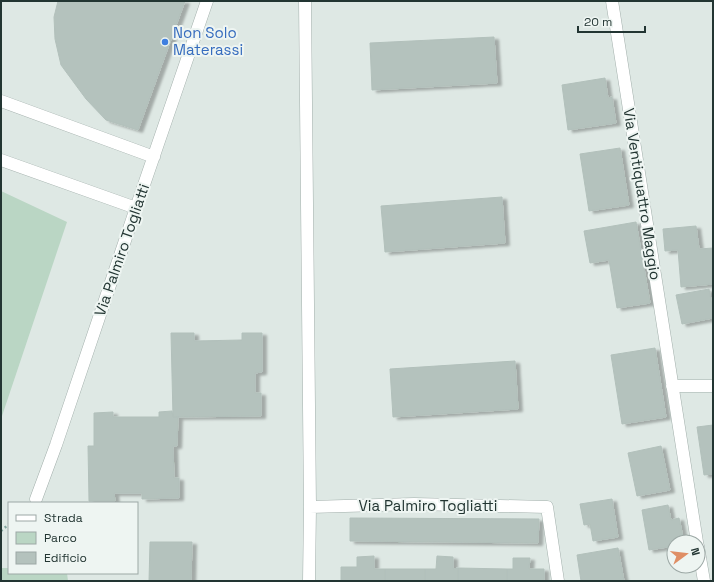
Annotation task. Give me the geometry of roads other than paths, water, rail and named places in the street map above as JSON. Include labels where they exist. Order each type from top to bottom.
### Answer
[{"type":"street","name":"Via Palmiro Togliatti","points":[[36,499],[56,446],[136,208],[208,1]]},
{"type":"street","points":[[305,1],[310,507],[309,581]]},
{"type":"street","name":"Via Ventiquattro Maggio","points":[[612,1],[696,534]]},
{"type":"street","points":[[1,101],[154,157]]},
{"type":"street","points":[[1,160],[136,208]]},
{"type":"street","points":[[672,386],[713,386]]},
{"type":"street","name":"Via Palmiro Togliatti","points":[[310,507],[414,504],[547,507],[558,581]]},
{"type":"place","name":"Non Solo Materassi","points":[[165,42]]}]
